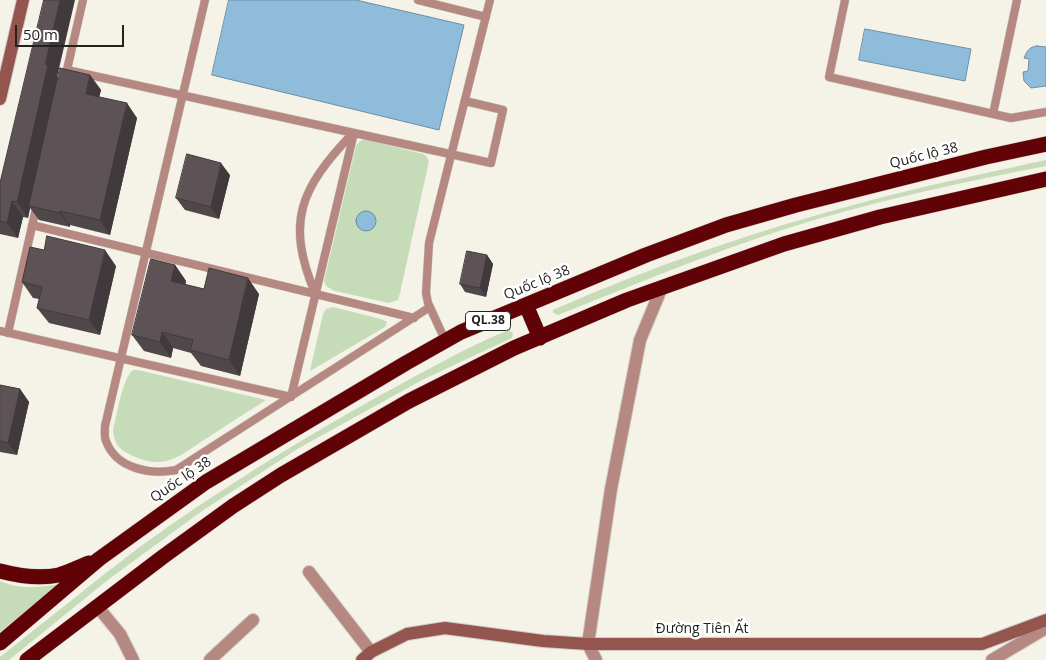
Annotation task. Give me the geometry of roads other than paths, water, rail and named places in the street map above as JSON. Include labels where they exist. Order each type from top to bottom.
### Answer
[{"type":"highway","name":"Quốc lộ 38","points":[[0,643],[99,559],[206,482],[445,340],[646,255],[726,226],[796,205],[986,157],[1046,144]]},
{"type":"highway","name":"QL.38","points":[[27,660],[233,506],[281,475],[409,401],[474,368],[608,308],[759,252],[818,234],[953,199],[1046,179]]},
{"type":"highway","points":[[526,305],[540,338]]},
{"type":"highway","points":[[0,571],[22,576],[60,575],[99,559]]},
{"type":"street","points":[[0,99],[22,0]]},
{"type":"street","points":[[596,660],[588,644],[611,489],[640,340],[662,287]]},
{"type":"street","points":[[309,572],[367,656]]},
{"type":"street","points":[[97,606],[120,634],[133,660]]},
{"type":"street","points":[[210,660],[253,620]]},
{"type":"street","name":"Đường Tiên Ất","points":[[367,656],[407,634],[445,628],[543,641],[588,644],[982,644],[1046,620]]},
{"type":"street","points":[[992,660],[1046,628]]},
{"type":"lane","points":[[65,79],[83,0]]},
{"type":"lane","points":[[205,0],[105,426],[105,440],[111,450],[120,460],[136,468],[149,472],[164,473],[176,470],[430,307]]},
{"type":"lane","points":[[418,0],[486,17]]},
{"type":"lane","points":[[445,340],[430,307],[426,292],[429,243],[490,0]]},
{"type":"lane","points":[[846,0],[829,77],[993,114],[1018,118],[1046,112]]},
{"type":"lane","points":[[993,114],[1017,0]]},
{"type":"lane","points":[[67,70],[491,162],[503,110],[465,101]]},
{"type":"lane","points":[[291,397],[354,133]]},
{"type":"lane","points":[[315,294],[306,272],[300,240],[302,210],[306,193],[316,177],[354,133]]},
{"type":"lane","points":[[38,196],[4,332],[291,397]]},
{"type":"lane","points":[[32,225],[414,318]]},
{"type":"water","points":[[229,0],[356,0],[464,25],[439,130],[212,75]]},
{"type":"water","points":[[865,29],[971,49],[965,81],[859,60]]},
{"type":"water","points":[[1032,47],[1046,47],[1046,86],[1031,88],[1024,81],[1023,72],[1028,71],[1029,59],[1024,58]]},
{"type":"water","points":[[366,211],[373,214],[376,221],[373,228],[366,231],[359,228],[356,221],[359,214]]}]
